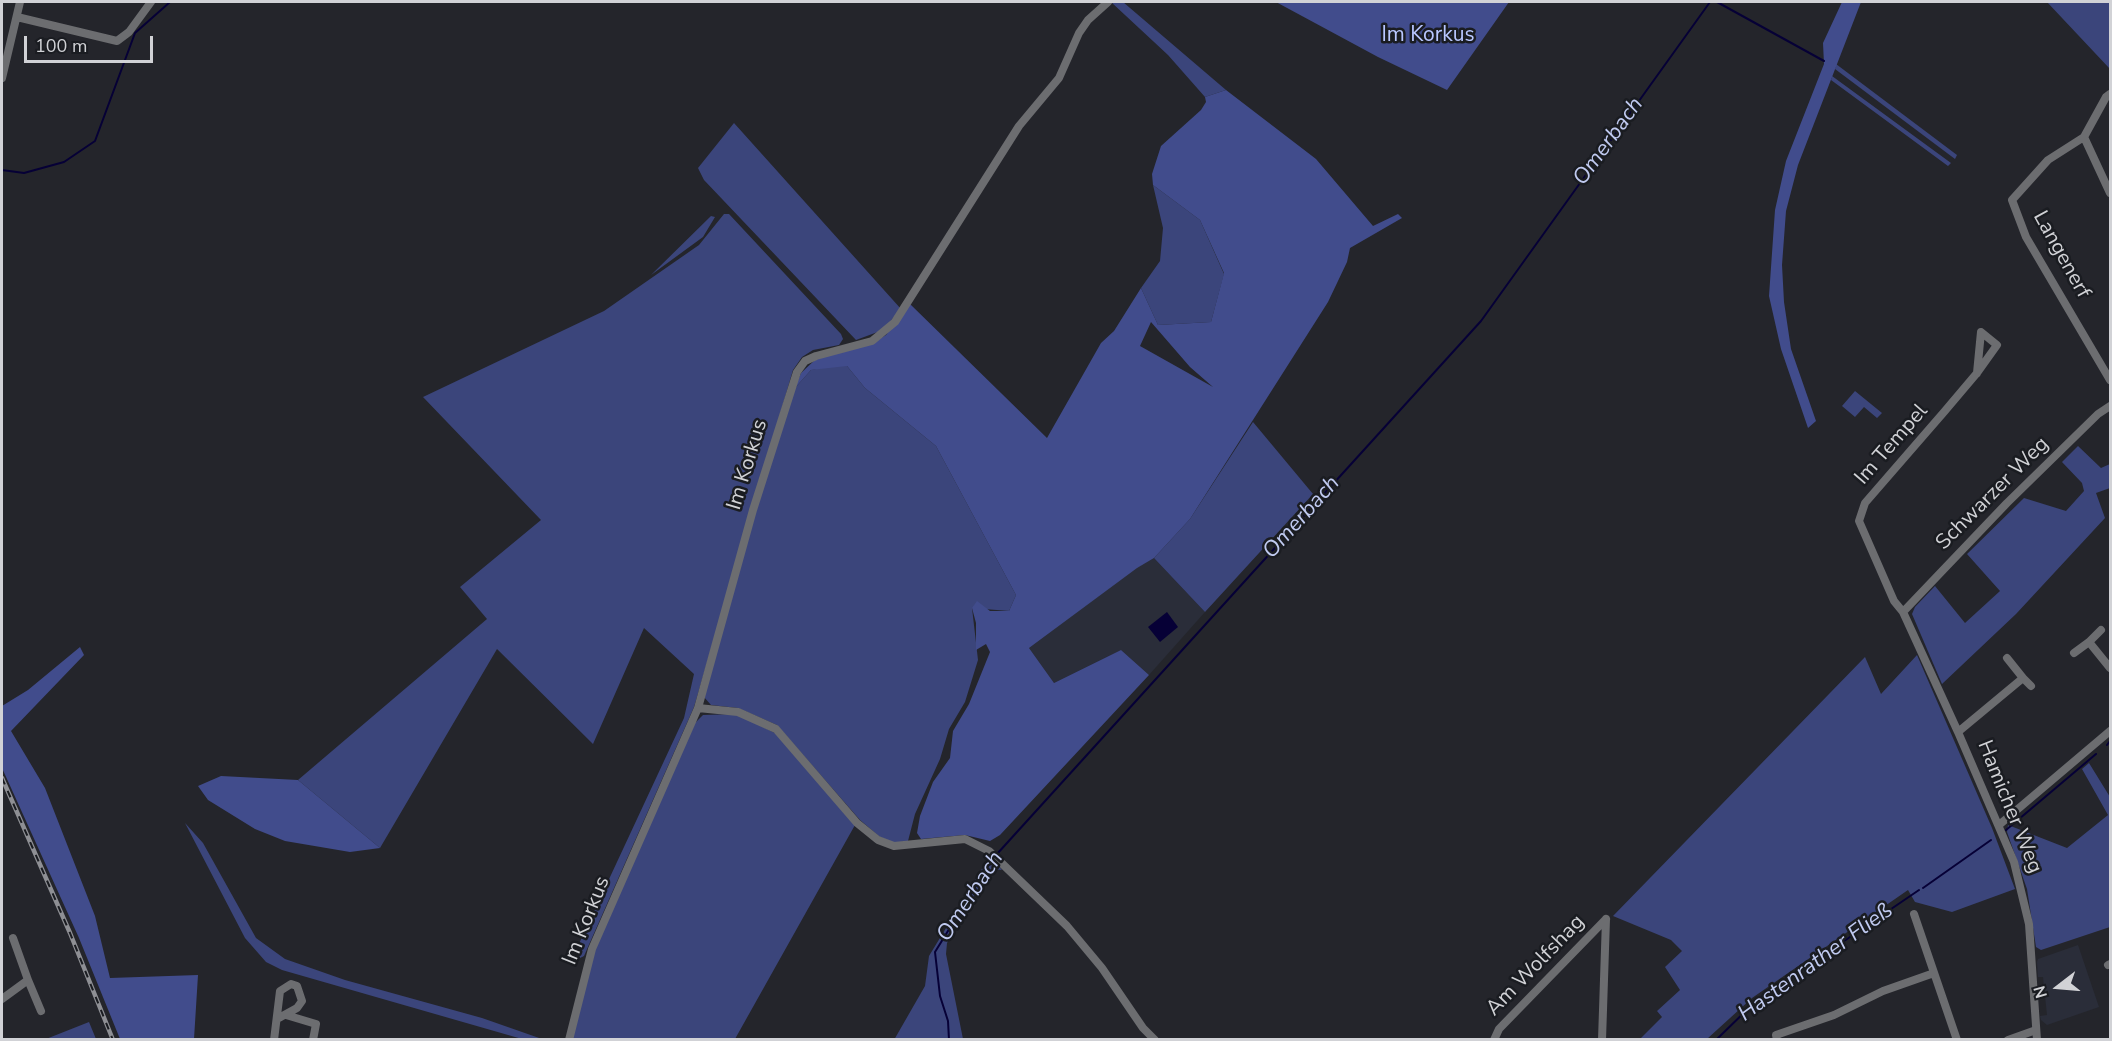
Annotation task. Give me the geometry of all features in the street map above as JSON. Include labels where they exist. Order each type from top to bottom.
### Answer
[{"type":"street","points":[[2,78],[20,2]]},
{"type":"street","points":[[17,17],[117,41],[129,32],[151,2]]},
{"type":"street","name":"Im Korkus","points":[[568,1040],[592,949],[698,708],[750,521],[797,372],[816,356],[872,341],[895,322],[1019,126],[1059,78],[1084,27],[1108,2]]},
{"type":"street","points":[[2110,94],[2098,110],[2084,137],[2110,193]]},
{"type":"street","name":"Langenerf","points":[[2084,137],[2048,160],[2012,200],[2026,237],[2110,380]]},
{"type":"street","name":"Im Tempel","points":[[1903,612],[1894,601],[1858,521],[1865,503],[1977,373],[1997,345],[1981,332],[1977,373]]},
{"type":"street","name":"Schwarzer Weg","points":[[1903,612],[2007,503],[2098,414],[2110,406]]},
{"type":"street","name":"Hamicher Weg","points":[[1903,612],[1999,825],[2023,890],[2029,924],[2037,1040]]},
{"type":"street","points":[[2074,653],[2101,630]]},
{"type":"street","points":[[2088,642],[2110,668]]},
{"type":"street","points":[[2007,658],[2031,686]]},
{"type":"street","name":"Hamicher Weg","points":[[1958,732],[2023,678]]},
{"type":"street","points":[[698,708],[738,712],[777,729],[857,823],[878,840],[894,846],[966,838],[995,857],[1066,926],[1102,968],[1143,1028],[1155,1040]]},
{"type":"street","points":[[1999,825],[2110,730]]},
{"type":"street","points":[[1914,914],[1958,1040]]},
{"type":"street","name":"Am Wolfshag","points":[[1494,1040],[1499,1029],[1606,919],[1602,1040]]},
{"type":"street","points":[[13,938],[41,1011]]},
{"type":"street","points":[[1777,1040],[1776,1035],[1834,1015],[1883,991],[1934,973]]},
{"type":"street","points":[[2,999],[28,980]]},
{"type":"street","points":[[274,1040],[280,991],[291,984],[297,986],[301,991],[302,1001],[286,1015],[277,1019]]},
{"type":"street","points":[[286,1015],[316,1024],[313,1040]]},
{"type":"street","points":[[2008,1040],[2036,1030]]},
{"type":"shaded area","points":[[1111,2],[1123,2],[1226,90],[1205,97],[1168,55]]},
{"type":"shaded area","points":[[2047,2],[2110,2],[2110,69]]},
{"type":"shaded area","points":[[1836,64],[1957,155],[1955,159],[1835,69]]},
{"type":"shaded area","points":[[1832,76],[1951,163],[1948,166],[1831,80]]},
{"type":"shaded area","points":[[734,123],[901,309],[883,330],[856,340],[704,180],[698,168]]},
{"type":"shaded area","points":[[1153,185],[1200,220],[1224,274],[1211,322],[1158,325],[1141,288],[1160,261],[1163,228]]},
{"type":"shaded area","points":[[724,214],[729,214],[841,334],[843,339],[839,345],[813,350],[802,357],[793,370],[694,707],[584,956],[570,963],[684,718],[694,674],[644,628],[593,744],[497,649],[380,848],[298,780],[487,619],[460,587],[541,520],[423,397],[604,311],[699,245]]},
{"type":"shaded area","points":[[711,216],[715,217],[703,237],[651,275]]},
{"type":"shaded area","points":[[847,366],[865,388],[936,446],[1016,595],[1009,611],[972,608],[978,660],[965,702],[949,729],[940,759],[915,814],[908,841],[894,843],[880,837],[860,820],[777,725],[738,708],[711,705],[704,697],[756,509],[794,389],[811,370]]},
{"type":"shaded area","points":[[1855,391],[1882,413],[1877,418],[1864,407],[1855,417],[1842,406]]},
{"type":"shaded area","points":[[1253,422],[1313,494],[1205,612],[1154,558],[1190,519]]},
{"type":"shaded area","points":[[2078,446],[2101,468],[2110,464],[2110,488],[2096,493],[2105,518],[2016,614],[1942,684],[1912,614],[1915,607],[1935,586],[1965,623],[2000,591],[1967,554],[2024,498],[2066,511],[2084,491],[2082,483],[2062,462]]},
{"type":"shaded area","points":[[1154,558],[1205,612],[1149,675],[1121,650],[1054,683],[1029,648],[1137,567]]},
{"type":"shaded area","points":[[1167,612],[1178,627],[1160,642],[1148,627]]},
{"type":"shaded area","points":[[1917,655],[1992,828],[2015,889],[1952,912],[1915,902],[1908,890],[1752,998],[1707,1039],[1640,1039],[1662,1017],[1657,1011],[1680,990],[1665,967],[1682,951],[1671,940],[1613,916],[1865,657],[1881,694]]},
{"type":"shaded area","points":[[737,714],[777,734],[855,825],[735,1039],[571,1040],[598,939],[695,723],[703,715]]},
{"type":"shaded area","points":[[2089,763],[2110,797],[2110,927],[2041,950],[2036,947],[2027,889],[2007,832],[2008,825],[2067,848],[2108,815],[2082,769]]},
{"type":"shaded area","points":[[185,823],[203,843],[256,938],[285,959],[345,980],[482,1018],[542,1039],[522,1039],[282,970],[266,962],[245,938]]},
{"type":"shaded area","points":[[992,858],[1002,870],[993,869],[987,874],[947,943],[946,954],[963,1039],[894,1040],[925,986],[929,956],[988,859]]},
{"type":"shaded area","points":[[2078,945],[2099,1007],[2047,1025],[2040,1016],[2047,1015],[2043,977],[2038,977],[2038,959]]},
{"type":"shaded area","points":[[89,1022],[96,1039],[46,1039]]},
{"type":"green space","name":"Im Korkus","points":[[1276,2],[1509,2],[1447,90],[1378,57]]},
{"type":"green space","points":[[1842,2],[1861,2],[1798,165],[1786,211],[1782,265],[1784,302],[1791,349],[1816,421],[1808,428],[1781,349],[1769,296],[1775,210],[1786,161],[1824,64],[1823,43]]},
{"type":"green space","points":[[1226,90],[1316,159],[1373,226],[1398,214],[1402,218],[1350,248],[1347,262],[1328,302],[1190,519],[1154,558],[1137,568],[1029,648],[1054,683],[1121,650],[1149,675],[1000,835],[990,841],[965,835],[921,839],[917,833],[920,816],[933,782],[950,758],[953,731],[969,704],[990,652],[986,644],[976,650],[976,623],[972,608],[977,601],[990,611],[1009,611],[1016,595],[936,446],[865,388],[847,366],[811,370],[794,389],[801,373],[817,358],[873,343],[886,335],[910,304],[1047,438],[1101,343],[1114,331],[1141,288],[1158,325],[1211,322],[1224,273],[1200,220],[1153,185],[1152,174],[1161,146],[1201,110],[1206,102],[1205,97]],"holes":[[[1151,322],[1190,367],[1213,387],[1140,346]]]},
{"type":"green space","points":[[80,647],[84,655],[11,731],[45,788],[95,916],[110,978],[198,975],[194,1039],[120,1039],[79,938],[2,768],[2,706],[28,690]]},
{"type":"green space","points":[[221,776],[298,780],[380,848],[350,852],[285,841],[255,829],[208,800],[198,786]]},
{"type":"waterway","points":[[2,170],[24,173],[64,162],[95,141],[135,33],[170,2]]},
{"type":"waterway","name":"Omerbach","points":[[997,854],[1481,321],[1710,2]]},
{"type":"waterway","points":[[1717,2],[1824,61]]},
{"type":"waterway","name":"Hastenrather Fließ","points":[[2107,745],[2110,741]]},
{"type":"waterway","name":"Hastenrather Fließ","points":[[2006,830],[2096,754]]},
{"type":"waterway","name":"Hastenrather Fließ","points":[[1923,888],[1991,840]]},
{"type":"waterway","name":"Omerbach","points":[[949,1040],[948,1021],[940,996],[935,952],[993,858]]},
{"type":"waterway","name":"Hastenrather Fließ","points":[[1716,1040],[1756,1001],[1919,890]]},
{"type":"railway","points":[[2,778],[70,933],[113,1040]]}]
